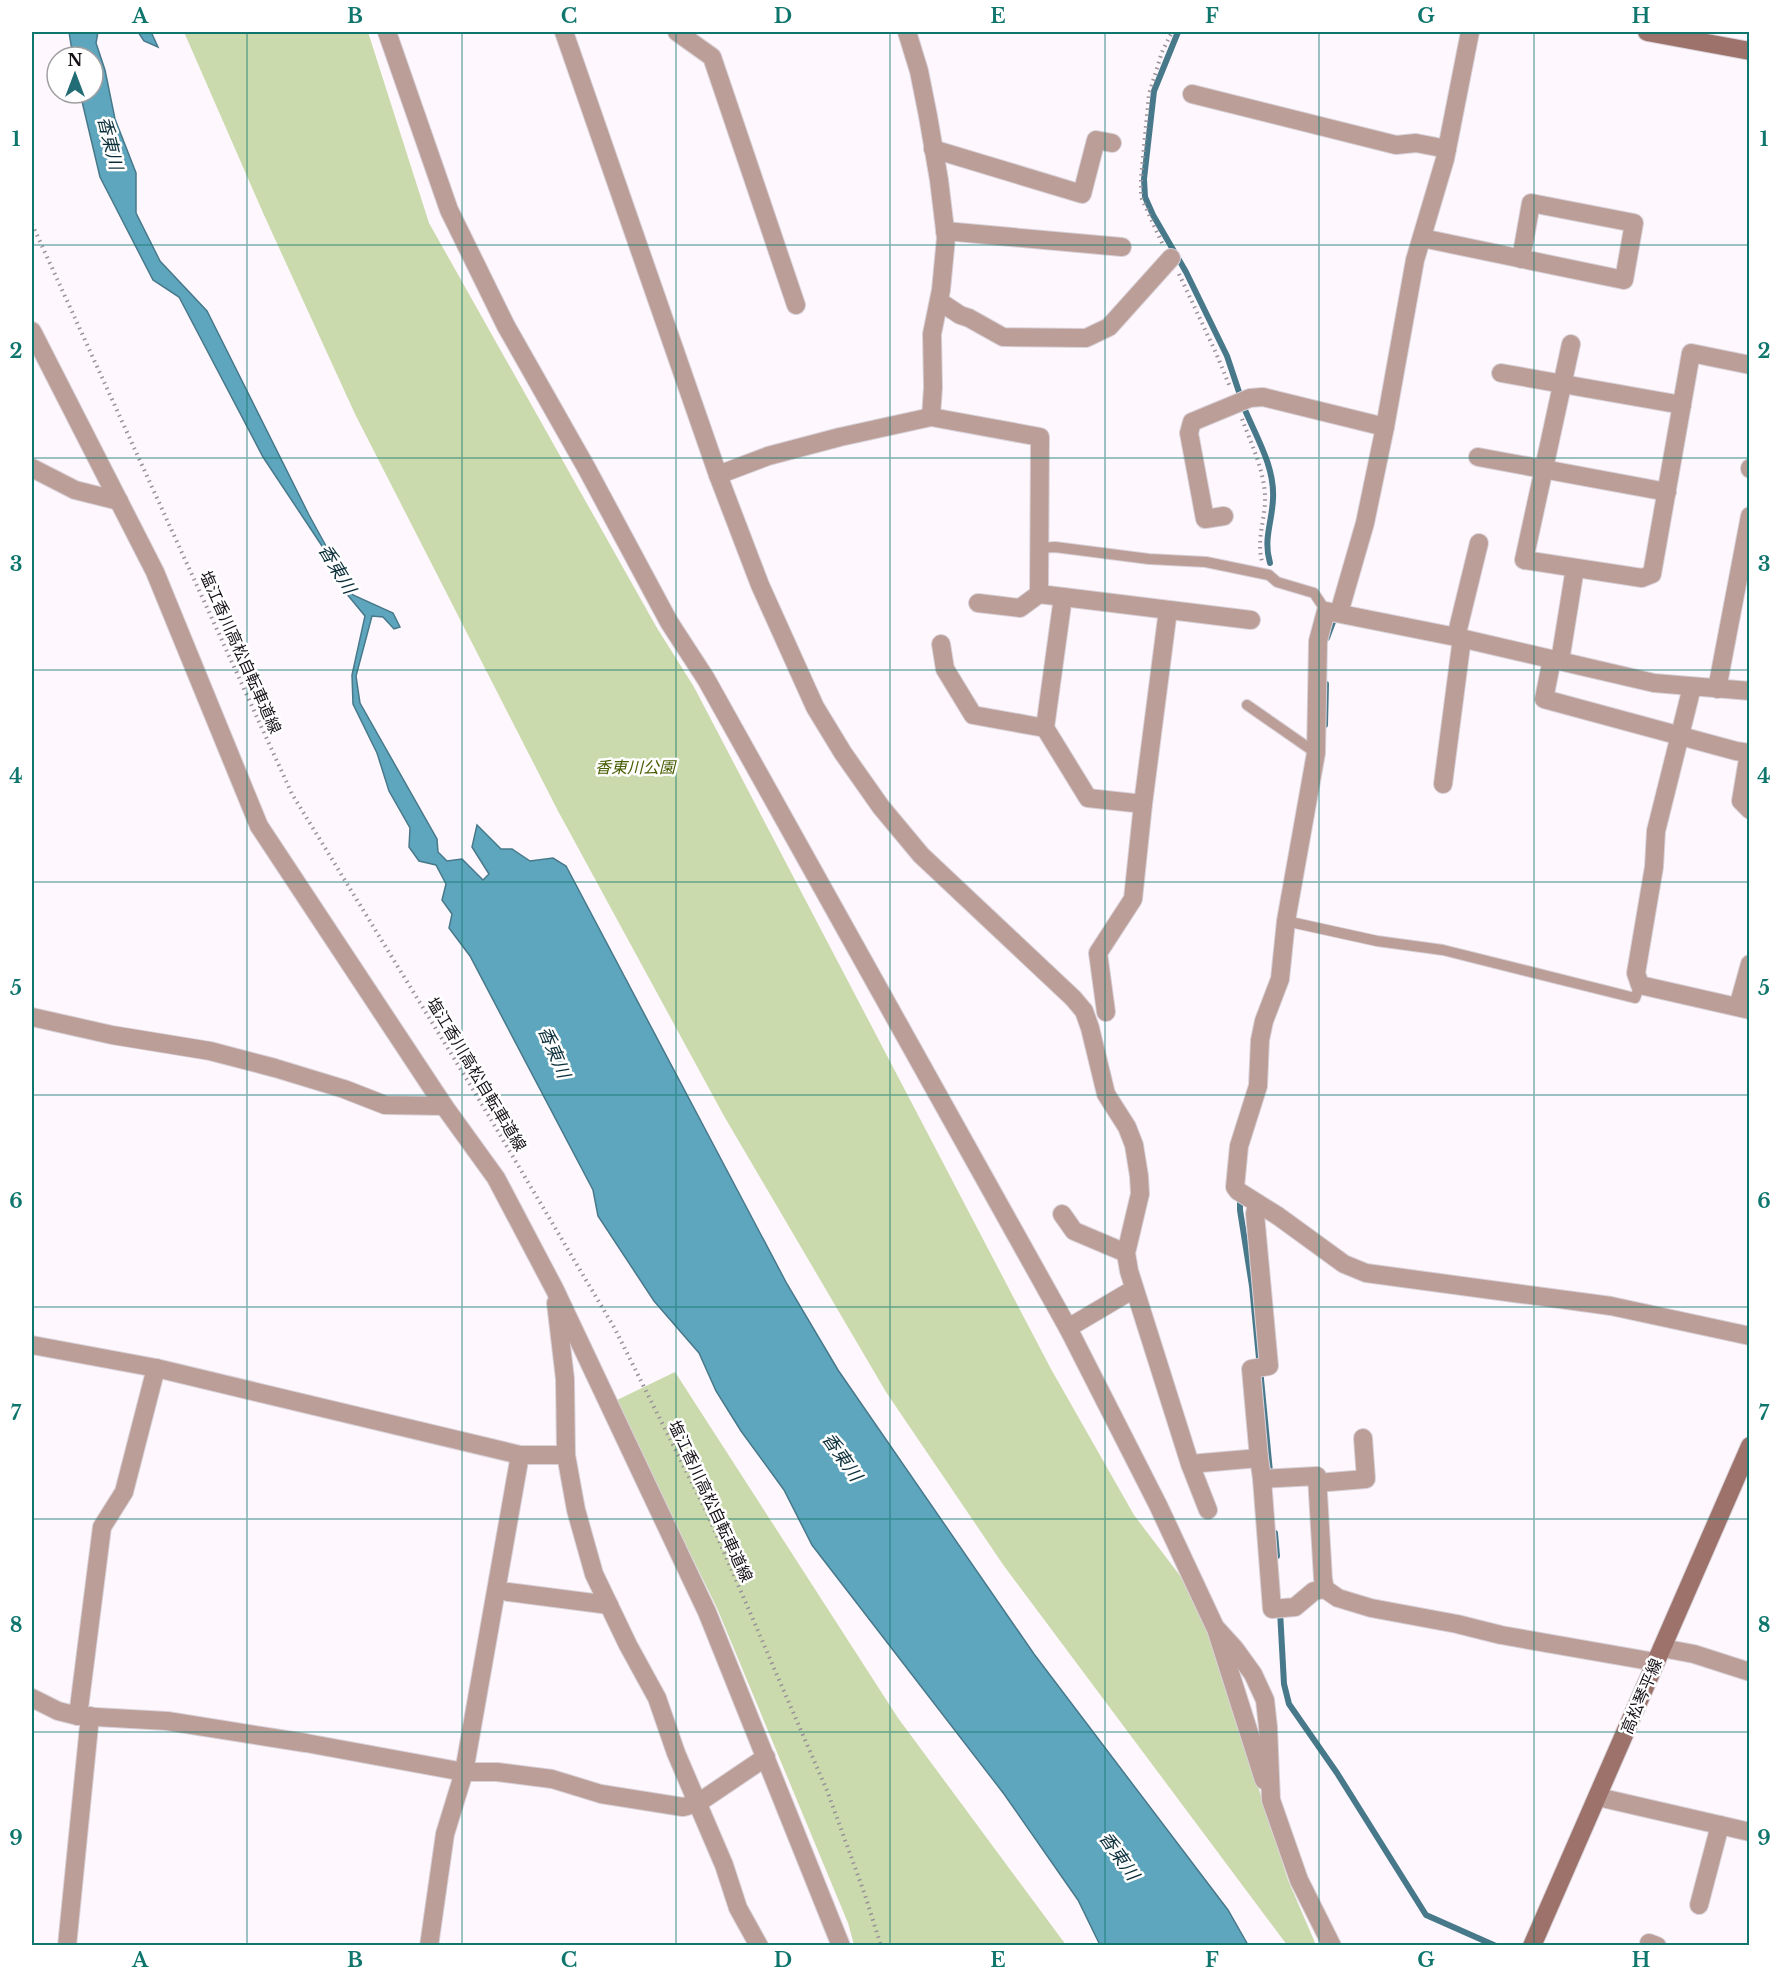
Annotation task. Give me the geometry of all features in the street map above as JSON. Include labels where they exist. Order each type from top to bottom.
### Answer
[{"type":"main road","points":[[1647,32],[1749,51]]},
{"type":"main road","name":"高松琴平線","points":[[1532,1946],[1749,1446]]},
{"type":"street","points":[[387,32],[449,210],[506,326],[587,469],[669,622],[706,679],[1068,1328],[1163,1514],[1215,1627],[1299,1880],[1332,1946]]},
{"type":"street","points":[[564,32],[718,475],[760,585],[815,707],[843,753],[881,807],[921,855],[1084,1011],[1106,1094],[1127,1127],[1134,1145],[1140,1194],[1126,1253],[1134,1289],[1190,1464],[1208,1510]]},
{"type":"street","points":[[677,32],[712,57],[796,305]]},
{"type":"street","points":[[908,32],[919,71],[945,231],[945,260],[932,334],[931,417]]},
{"type":"street","points":[[1470,32],[1447,148],[1415,260],[1365,523],[1332,612],[1318,641],[1316,753],[1292,922],[1280,979],[1264,1021],[1260,1040],[1258,1086],[1239,1146],[1235,1187],[1246,1197],[1344,1264],[1366,1274],[1611,1306],[1749,1336]]},
{"type":"street","points":[[1192,94],[1396,145],[1416,143],[1447,148]]},
{"type":"street","points":[[933,149],[1082,194],[1096,140],[1112,143]]},
{"type":"street","points":[[1422,238],[1521,259],[1624,280],[1635,223],[1531,203],[1521,259]]},
{"type":"street","points":[[945,231],[1122,247]]},
{"type":"street","points":[[939,301],[960,315],[1003,337],[1086,338],[1109,327],[1171,258]]},
{"type":"street","points":[[32,331],[39,362],[119,501],[155,572],[259,826],[444,1106],[496,1178],[555,1290],[707,1612],[841,1946]]},
{"type":"street","points":[[1571,345],[1524,560],[1642,578],[1652,574],[1691,353],[1749,364]]},
{"type":"street","points":[[1501,373],[1682,405]]},
{"type":"street","points":[[1224,516],[1205,519],[1189,433],[1192,422],[1250,398],[1263,397],[1385,427]]},
{"type":"street","points":[[718,475],[768,456],[931,417],[1040,437],[1039,594]]},
{"type":"street","points":[[1478,457],[1667,492]]},
{"type":"street","points":[[32,468],[75,490],[119,501]]},
{"type":"street","points":[[1717,689],[1749,516]]},
{"type":"street","points":[[1443,784],[1459,637],[1479,543]]},
{"type":"street","points":[[1575,568],[1556,660],[1544,699],[1736,752],[1749,753],[1741,801],[1749,810]]},
{"type":"street","points":[[978,603],[1020,608],[1039,594],[1251,620]]},
{"type":"street","points":[[1063,597],[1046,728],[1088,798],[1143,804]]},
{"type":"street","points":[[1106,1012],[1098,953],[1133,899],[1168,610]]},
{"type":"street","points":[[1332,612],[1459,637],[1654,683],[1749,691]]},
{"type":"street","points":[[940,644],[945,669],[973,715],[1046,728]]},
{"type":"street","points":[[1692,687],[1656,831],[1654,867],[1636,973],[1641,985],[1744,1008],[1749,964]]},
{"type":"street","points":[[32,1017],[112,1035],[210,1051],[344,1089],[385,1105],[444,1106]]},
{"type":"street","points":[[1246,1197],[1255,1214],[1269,1366],[1251,1369],[1259,1458],[1267,1479],[1272,1609],[1295,1607],[1314,1591],[1325,1589],[1338,1598],[1371,1608],[1457,1624],[1501,1635],[1659,1655],[1694,1654],[1749,1672]]},
{"type":"street","points":[[1062,1214],[1074,1231],[1126,1253]]},
{"type":"street","points":[[1068,1328],[1134,1289]]},
{"type":"street","points":[[555,1290],[565,1379],[566,1455],[576,1510],[594,1574],[657,1698],[676,1753],[724,1865],[738,1908],[759,1946]]},
{"type":"street","points":[[32,1345],[156,1368],[520,1455],[566,1455]]},
{"type":"street","points":[[67,1946],[84,1716],[102,1527],[124,1492],[156,1368]]},
{"type":"street","points":[[1317,1483],[1366,1479],[1363,1438]]},
{"type":"street","points":[[429,1946],[445,1834],[464,1772],[520,1455]]},
{"type":"street","points":[[1190,1464],[1259,1458]]},
{"type":"street","points":[[1267,1479],[1317,1476],[1325,1589]]},
{"type":"street","points":[[508,1592],[609,1605]]},
{"type":"street","points":[[1215,1627],[1253,1674],[1265,1700],[1271,1800]]},
{"type":"street","points":[[32,1698],[58,1711],[84,1716],[167,1721],[306,1743],[464,1772],[497,1772],[552,1779],[601,1794],[683,1807],[698,1803],[766,1757]]},
{"type":"street","points":[[1598,1797],[1749,1832]]},
{"type":"street","points":[[1699,1905],[1720,1825]]},
{"type":"lane","points":[[1039,548],[1055,547],[1149,559],[1206,562],[1269,575],[1277,582],[1314,592],[1332,612]]},
{"type":"lane","points":[[1247,705],[1316,753]]},
{"type":"lane","points":[[1292,922],[1377,941],[1443,950],[1635,998],[1641,985]]},
{"type":"path","points":[[1172,32],[1162,52],[1149,94],[1141,197],[1216,353],[1262,475],[1265,490],[1260,537],[1261,558],[1269,575]]},
{"type":"path","name":"塩江香川高松自転車道線","points":[[32,224],[292,794],[474,1091],[615,1329],[702,1503],[828,1792],[881,1946]]},
{"type":"green space","name":"香東川公園","points":[[184,32],[368,32],[429,223],[657,628],[694,687],[1051,1369],[1134,1515],[1181,1577],[1211,1640],[1288,1880],[1316,1945],[1287,1945],[1004,1566],[886,1392],[724,1116],[558,811],[355,414]]},
{"type":"green space","points":[[675,1372],[898,1718],[1066,1945],[854,1945],[848,1923],[717,1608],[615,1401]]},
{"type":"water","points":[[69,32],[98,32],[97,45],[71,45]]},
{"type":"water","points":[[138,32],[151,32],[158,47],[144,41]]},
{"type":"water","name":"香東川","points":[[105,70],[115,119],[136,173],[136,213],[160,261],[207,311],[309,515],[353,595],[393,613],[400,627],[394,629],[383,617],[372,616],[356,676],[360,703],[437,839],[438,852],[447,861],[462,859],[483,880],[489,874],[472,847],[477,825],[501,849],[512,849],[530,861],[553,858],[566,866],[787,1284],[838,1370],[1034,1654],[1228,1910],[1248,1945],[1100,1945],[1078,1900],[1004,1794],[812,1545],[784,1490],[741,1431],[716,1391],[699,1353],[654,1301],[598,1216],[593,1190],[470,956],[449,928],[452,914],[442,900],[446,884],[436,865],[419,861],[409,847],[410,828],[389,791],[377,753],[353,704],[352,675],[365,616],[346,593],[324,549],[263,457],[179,297],[153,280],[100,177],[83,105],[105,105]]},
{"type":"waterway","points":[[1178,32],[1154,91],[1144,179],[1145,197],[1186,272],[1227,356],[1239,392]]},
{"type":"waterway","points":[[1245,410],[1264,453],[1273,487],[1267,546],[1270,563]]},
{"type":"waterway","points":[[1327,638],[1333,622]]},
{"type":"waterway","points":[[1325,725],[1326,684]]},
{"type":"waterway","points":[[1240,1196],[1240,1210],[1252,1286],[1270,1472]]},
{"type":"waterway","points":[[1275,1533],[1277,1556]]},
{"type":"waterway","points":[[1280,1611],[1284,1684],[1289,1704],[1337,1773],[1426,1915],[1496,1946]]}]
